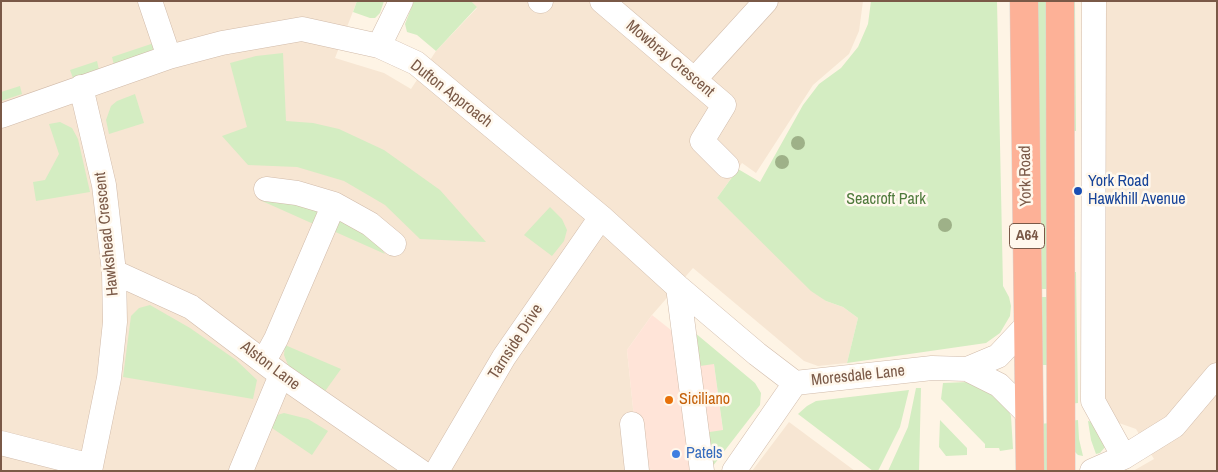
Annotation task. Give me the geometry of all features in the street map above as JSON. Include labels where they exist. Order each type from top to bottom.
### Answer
[{"type":"highway","name":"York Road","points":[[1024,1],[1030,471]]},
{"type":"highway","name":"York Road","points":[[1060,1],[1062,471]]},
{"type":"street","points":[[150,1],[169,57]]},
{"type":"street","points":[[379,46],[401,1]]},
{"type":"street","name":"Mowbray Crescent","points":[[602,1],[724,105],[702,141],[727,166]]},
{"type":"street","points":[[695,79],[766,1]]},
{"type":"street","points":[[1094,1],[1093,400],[1124,457]]},
{"type":"street","name":"Dufton Approach","points":[[1,116],[169,57],[222,43],[302,28],[379,46],[416,63],[601,216],[678,287],[757,354],[795,383]]},
{"type":"street","name":"Hawkshead Crescent","points":[[81,87],[104,185],[114,272],[115,322],[109,378],[90,469]]},
{"type":"street","points":[[266,190],[298,192],[334,204],[370,224],[394,244]]},
{"type":"street","points":[[241,471],[272,368],[276,339],[334,204]]},
{"type":"street","name":"Tarnside Drive","points":[[437,471],[504,358],[601,216]]},
{"type":"street","name":"Alston Lane","points":[[114,272],[191,307],[272,368],[420,471]]},
{"type":"street","points":[[678,287],[702,471]]},
{"type":"street","name":"Moresdale Lane","points":[[734,471],[795,383],[932,368],[967,369],[998,356],[1028,324]]},
{"type":"street","name":"Moresdale Lane","points":[[967,369],[999,385],[1028,415]]},
{"type":"street","points":[[1092,471],[1124,457],[1174,426],[1217,375]]},
{"type":"street","points":[[632,424],[637,471]]},
{"type":"street","points":[[1,443],[90,469]]},
{"type":"shaded area","points":[[1,1],[357,1],[335,58],[384,73],[411,89],[436,51],[477,8],[471,1],[863,1],[859,31],[849,54],[813,85],[756,173],[742,163],[717,198],[826,301],[843,307],[858,318],[847,363],[818,366],[804,361],[693,268],[652,315],[627,350],[639,466],[656,471],[1,471]]},
{"type":"shaded area","points":[[1103,1],[1217,1],[1217,471],[1133,471],[1154,459],[1136,429],[1116,422],[1106,406],[1103,386]]},
{"type":"shaded area","points":[[652,315],[714,364],[723,431],[708,471],[656,471],[639,466],[627,350]]},
{"type":"shaded area","points":[[789,422],[855,471],[752,471]]},
{"type":"green space","points":[[357,1],[384,1],[380,13],[375,18],[370,18],[353,12]]},
{"type":"green space","points":[[414,1],[471,1],[477,7],[436,51],[417,35],[407,32],[405,24]]},
{"type":"green space","name":"Seacroft Park","points":[[871,1],[997,1],[1003,286],[1011,306],[1010,316],[1000,333],[986,343],[847,363],[858,318],[843,307],[826,301],[811,291],[717,198],[738,169],[760,182],[803,105],[819,84],[841,68],[858,47],[868,24]]},
{"type":"green space","points":[[1034,1],[1049,1],[1050,289],[1037,289]]},
{"type":"green space","points":[[1068,1],[1075,1],[1076,131],[1070,131]]},
{"type":"green space","points":[[154,43],[155,46],[151,53],[114,65],[112,57]]},
{"type":"green space","points":[[283,53],[286,121],[313,123],[339,129],[384,150],[440,190],[486,242],[420,239],[385,205],[344,181],[297,167],[248,165],[222,136],[247,127],[230,63],[256,56]]},
{"type":"green space","points":[[97,61],[99,70],[73,78],[70,70]]},
{"type":"green space","points":[[20,86],[22,94],[1,101],[1,92]]},
{"type":"green space","points":[[135,94],[144,123],[109,134],[106,120],[111,106],[117,101]]},
{"type":"green space","points":[[60,122],[72,128],[78,139],[90,192],[36,201],[33,182],[45,180],[59,154],[49,124]]},
{"type":"green space","points":[[263,199],[315,208],[319,210],[318,226],[262,201]]},
{"type":"green space","points":[[550,207],[562,219],[567,230],[564,241],[552,256],[524,235]]},
{"type":"green space","points":[[338,220],[359,230],[379,246],[385,254],[331,230]]},
{"type":"green space","points":[[1069,227],[1075,227],[1072,272],[1076,272],[1078,403],[1068,404]]},
{"type":"green space","points":[[1036,297],[1048,297],[1049,365],[1036,365]]},
{"type":"green space","points":[[150,305],[190,328],[236,360],[257,380],[253,399],[123,377],[131,316],[139,308]]},
{"type":"green space","points":[[694,332],[755,383],[761,393],[760,405],[709,471],[703,433],[723,430],[714,364],[693,367]]},
{"type":"green space","points":[[285,345],[341,369],[323,394],[288,365],[284,355]]},
{"type":"green space","points":[[968,382],[980,385],[1005,403],[1011,416],[1013,449],[1000,451],[999,448],[985,448],[985,444],[941,399],[943,383]]},
{"type":"green space","points":[[916,388],[921,388],[919,471],[888,471],[908,427]]},
{"type":"green space","points":[[909,390],[900,427],[878,471],[873,471],[798,414],[816,401]]},
{"type":"green space","points":[[284,413],[308,419],[328,431],[312,455],[269,426],[277,415]]},
{"type":"green space","points":[[940,420],[967,448],[967,455],[946,456],[939,447]]},
{"type":"green space","points":[[1078,420],[1079,439],[1083,456],[1078,455],[1073,450],[1069,421]]},
{"type":"green space","points":[[1088,421],[1093,422],[1106,446],[1100,453],[1096,454],[1091,440]]},
{"type":"green space","points":[[1051,423],[1050,471],[1038,471],[1038,424]]},
{"type":"place","name":"York Road Hawkhill Avenue","points":[[1078,191]]},
{"type":"place","name":"Siciliano","points":[[669,400]]},
{"type":"place","name":"Patels","points":[[676,454]]}]
